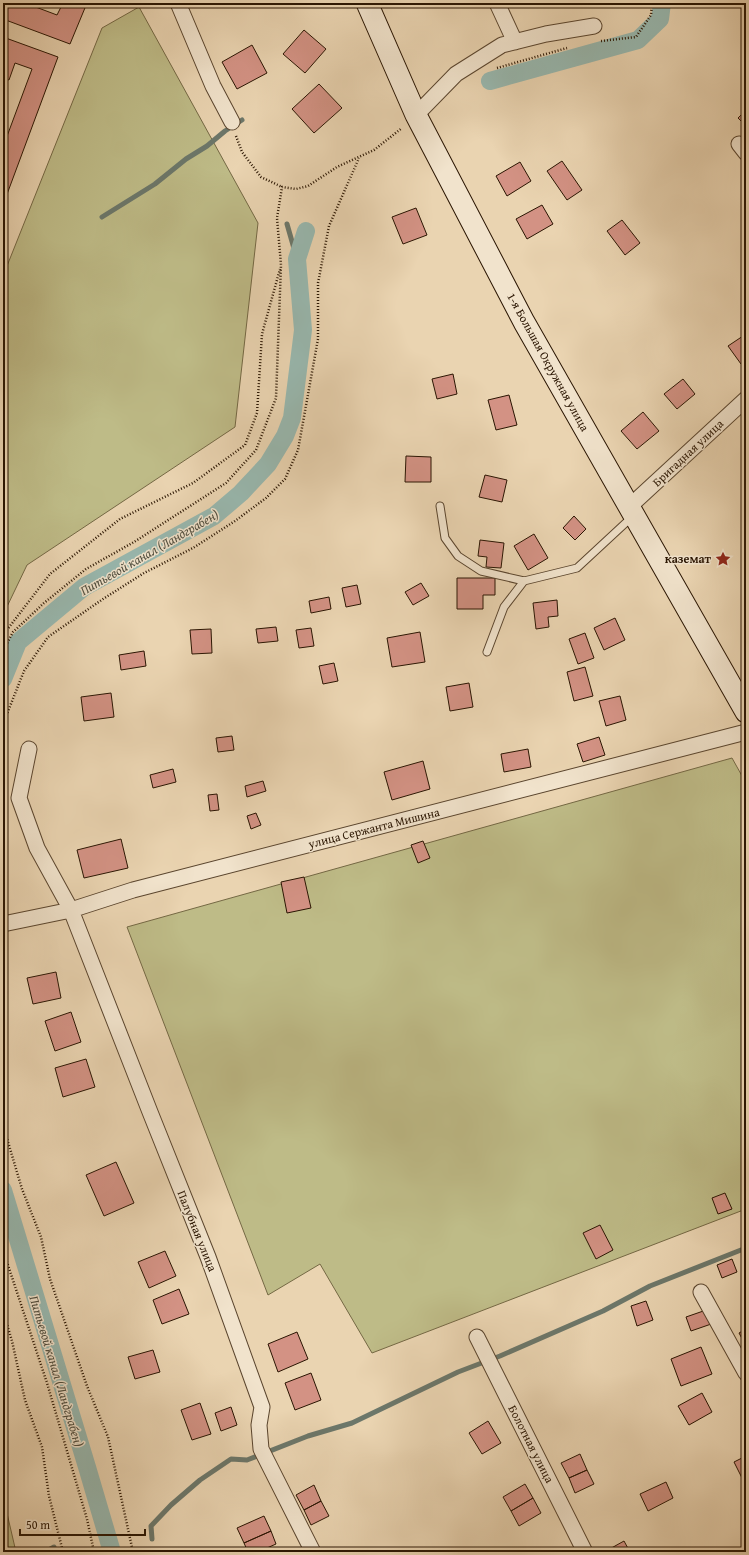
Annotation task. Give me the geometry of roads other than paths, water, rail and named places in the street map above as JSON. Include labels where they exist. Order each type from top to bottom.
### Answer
[{"type":"street","points":[[178,3],[213,86],[234,128]]},
{"type":"street","name":"1-я Большая Окружная улица","points":[[367,3],[416,115],[524,322],[746,712]]},
{"type":"street","points":[[497,3],[516,42]]},
{"type":"street","points":[[416,115],[456,74],[502,45],[546,34],[594,26]]},
{"type":"street","name":"Бригадная улица","points":[[632,511],[746,399]]},
{"type":"street","name":"улица Сержанта Мишина","points":[[3,924],[71,910],[133,890],[746,732]]},
{"type":"street","name":"Палубная улица","points":[[29,748],[19,798],[37,848],[71,910],[208,1257],[262,1407],[259,1426],[261,1449],[313,1552]]},
{"type":"street","points":[[701,1292],[746,1373]]},
{"type":"street","name":"Болотная улица","points":[[476,1337],[585,1552]]},
{"type":"lane","points":[[440,506],[445,538],[458,556],[481,571],[524,581],[577,568],[632,511]]},
{"type":"lane","points":[[487,652],[504,607],[524,581]]},
{"type":"waterway","name":"Питьевой канал (Ландграбен)","points":[[490,81],[638,40],[660,19],[662,3]]},
{"type":"waterway","points":[[102,217],[155,184],[186,159],[207,146],[225,131],[242,120]]},
{"type":"waterway","points":[[287,224],[297,259]]},
{"type":"waterway","name":"Питьевой канал (Ландграбен)","points":[[3,679],[18,642],[84,587],[214,516],[241,493],[268,464],[285,436],[292,418],[303,330],[297,259],[306,231]]},
{"type":"waterway","name":"Питьевой канал (Ландграбен)","points":[[3,1190],[112,1552]]},
{"type":"waterway","points":[[152,1539],[151,1526],[171,1505],[200,1480],[231,1459],[247,1460],[308,1436],[352,1423],[458,1372],[500,1356],[603,1311],[650,1286],[746,1248]]},
{"type":"waterway","points":[[45,1552],[54,1547]]},
{"type":"place","name":"каземат","points":[[723,559]]}]
